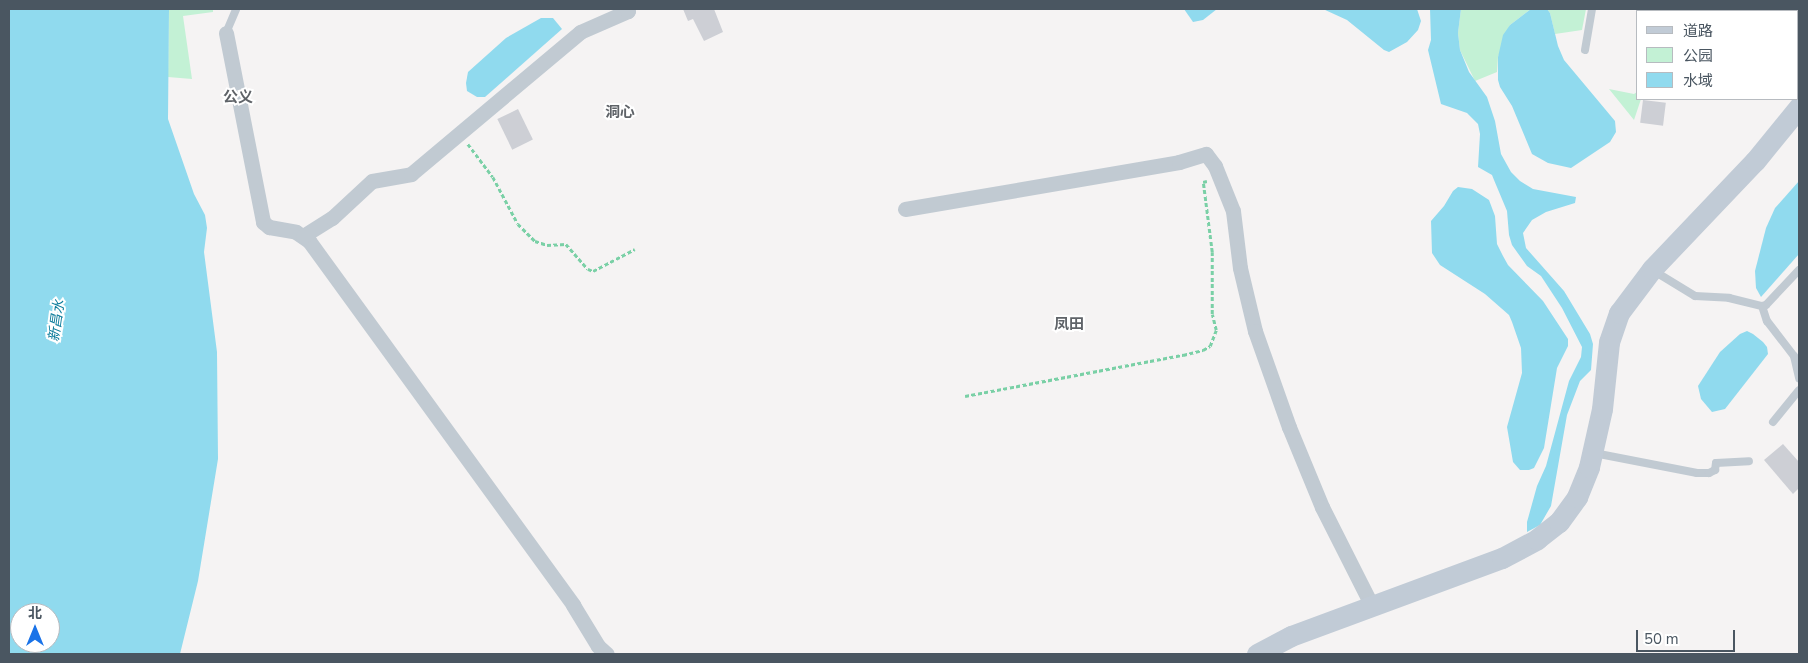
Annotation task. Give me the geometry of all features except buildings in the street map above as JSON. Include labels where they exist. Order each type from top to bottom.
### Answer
[{"type":"street","points":[[303,236],[332,218],[372,181],[411,174],[580,32],[628,11],[627,9]]},
{"type":"street","points":[[226,33],[262,218],[269,226],[289,229],[303,236],[573,605],[598,646],[606,654]]},
{"type":"street","points":[[1257,654],[1291,636],[1484,566],[1537,538],[1559,522],[1569,510],[1584,482],[1602,409],[1611,333],[1623,308],[1652,269],[1755,161],[1799,107]]},
{"type":"street","points":[[905,209],[1180,162],[1206,154],[1219,177],[1232,211],[1240,268],[1255,331],[1289,427],[1325,514],[1372,606]]},
{"type":"lane","points":[[226,33],[236,9]]},
{"type":"lane","points":[[1585,50],[1592,9]]},
{"type":"lane","points":[[1652,269],[1688,294],[1707,298],[1729,298],[1762,306],[1766,306],[1799,270]]},
{"type":"lane","points":[[1762,306],[1767,320],[1794,356],[1799,378]]},
{"type":"lane","points":[[1773,422],[1799,390]]},
{"type":"lane","points":[[1592,453],[1697,473],[1709,473],[1716,470],[1716,463],[1749,461]]},
{"type":"path","points":[[458,134],[474,150],[488,170],[518,224],[535,241],[547,245],[566,244],[588,269],[594,271],[635,249]]},
{"type":"path","points":[[965,396],[1183,355],[1203,350],[1210,346],[1216,330],[1212,314],[1212,252],[1203,182],[1219,177]]},
{"type":"green space","points":[[169,9],[213,9],[213,12],[183,16],[192,79],[168,77]]},
{"type":"green space","points":[[1461,9],[1531,9],[1510,25],[1498,57],[1497,72],[1475,81],[1460,50],[1458,33]]},
{"type":"green space","points":[[1547,9],[1586,9],[1582,30],[1555,34],[1550,13]]},
{"type":"green space","points":[[1609,89],[1634,94],[1636,93],[1636,100],[1641,100],[1634,120]]},
{"type":"water","name":"新昌水","points":[[9,9],[169,9],[168,119],[194,194],[205,215],[207,228],[204,252],[217,352],[218,459],[198,581],[180,654],[9,654]]},
{"type":"water","points":[[1184,9],[1217,9],[1203,20],[1193,22]]},
{"type":"water","points":[[1323,9],[1417,9],[1421,21],[1418,30],[1407,42],[1389,52],[1347,20]]},
{"type":"water","points":[[1430,9],[1461,9],[1458,33],[1460,50],[1469,72],[1487,97],[1495,121],[1501,154],[1511,172],[1520,181],[1533,189],[1576,197],[1575,203],[1546,212],[1532,220],[1523,233],[1526,248],[1564,291],[1590,334],[1593,344],[1591,370],[1580,381],[1567,415],[1551,506],[1540,525],[1527,532],[1527,522],[1537,486],[1546,466],[1569,381],[1581,357],[1582,347],[1562,308],[1541,276],[1527,266],[1512,245],[1509,235],[1507,211],[1492,175],[1478,167],[1480,134],[1478,124],[1467,113],[1441,104],[1428,50],[1431,40]]},
{"type":"water","points":[[1531,9],[1547,9],[1550,13],[1558,46],[1564,60],[1615,121],[1616,132],[1610,142],[1571,168],[1548,163],[1532,154],[1512,106],[1500,87],[1498,80],[1498,57],[1503,35],[1510,25]]},
{"type":"water","points":[[541,18],[553,18],[562,29],[485,97],[477,97],[467,91],[468,72],[506,38]]},
{"type":"water","points":[[1799,181],[1799,254],[1761,297],[1756,288],[1755,271],[1766,228],[1775,208]]},
{"type":"water","points":[[1458,187],[1472,189],[1489,200],[1495,216],[1497,244],[1508,265],[1543,301],[1568,339],[1568,346],[1557,368],[1544,448],[1534,468],[1529,470],[1520,470],[1513,462],[1507,427],[1522,373],[1521,348],[1509,315],[1485,294],[1440,265],[1432,253],[1431,221]]},
{"type":"water","points":[[1747,331],[1763,342],[1767,347],[1768,354],[1725,409],[1712,412],[1701,399],[1698,386],[1720,352],[1740,334]]},
{"type":"district","name":"公义","points":[[238,98]]},
{"type":"district","name":"洞心","points":[[620,113]]},
{"type":"district","name":"凤田","points":[[1069,325]]}]
